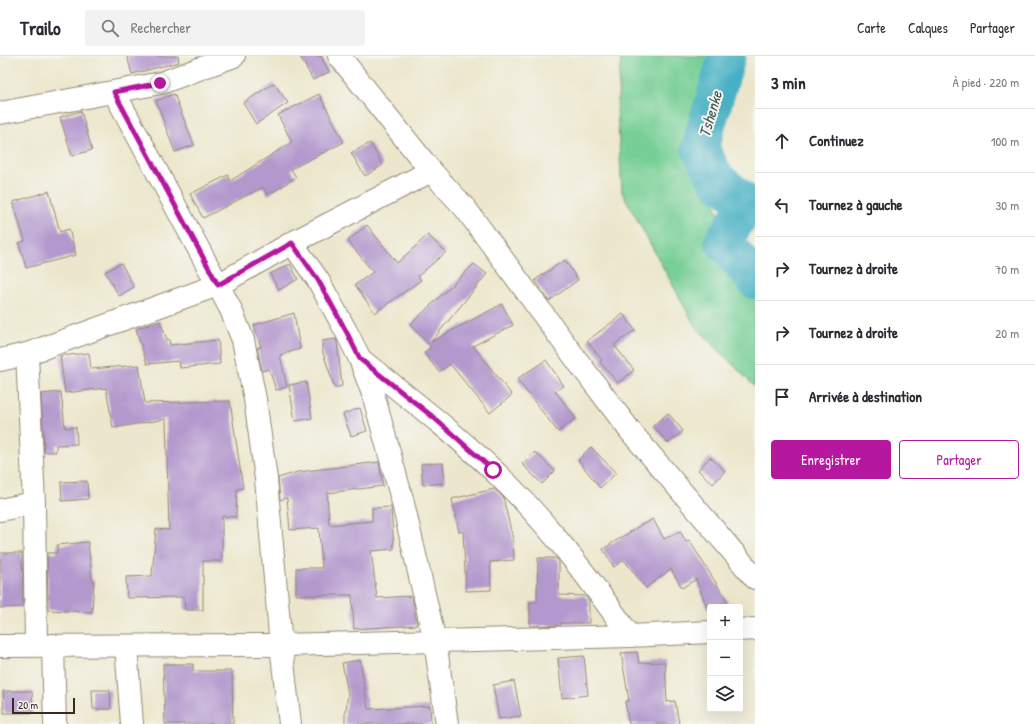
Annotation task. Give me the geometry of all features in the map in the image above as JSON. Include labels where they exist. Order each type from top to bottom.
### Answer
[{"type":"street","points":[[0,113],[160,83],[234,56]]},
{"type":"street","points":[[339,56],[431,171],[465,208],[631,432],[755,578]]},
{"type":"street","points":[[114,92],[218,285],[231,310],[243,340],[255,399],[266,479],[281,645],[290,724]]},
{"type":"street","points":[[0,360],[27,354],[218,285],[292,243],[431,171]]},
{"type":"street","points":[[292,243],[318,280],[346,331],[360,359],[373,394],[402,499],[435,641],[447,724]]},
{"type":"street","points":[[27,354],[34,503],[45,645],[55,724]]},
{"type":"street","points":[[360,359],[433,417],[493,470],[548,528],[593,584],[630,636]]},
{"type":"street","points":[[0,510],[34,503]]},
{"type":"street","points":[[743,630],[755,629]]},
{"type":"street","points":[[0,646],[281,645],[630,636],[707,632]]},
{"type":"street","points":[[126,646],[132,724]]},
{"type":"green space","points":[[621,56],[714,56],[719,83],[697,123],[707,175],[718,213],[750,252],[755,255],[755,387],[695,326],[622,192],[617,109]]},
{"type":"building","points":[[127,56],[178,56],[179,62],[132,74]]},
{"type":"building","points":[[300,56],[321,56],[329,72],[313,80]]},
{"type":"building","points":[[274,83],[288,103],[256,124],[243,103]]},
{"type":"building","points":[[174,94],[194,145],[175,152],[156,101]]},
{"type":"building","points":[[319,94],[344,142],[291,169],[296,177],[268,195],[263,187],[203,218],[190,194],[228,175],[230,181],[292,142],[278,115]]},
{"type":"building","points":[[81,111],[92,150],[72,156],[60,117]]},
{"type":"building","points":[[370,143],[383,165],[365,176],[351,153]]},
{"type":"building","points":[[49,191],[60,232],[69,229],[76,255],[26,268],[19,243],[25,241],[13,202]]},
{"type":"building","points":[[367,225],[397,263],[428,235],[446,252],[418,276],[421,280],[375,313],[355,285],[373,272],[348,241]]},
{"type":"building","points":[[565,260],[578,280],[549,301],[535,280]]},
{"type":"building","points":[[121,263],[134,287],[119,296],[105,272]]},
{"type":"building","points":[[290,264],[298,279],[279,290],[270,274]]},
{"type":"building","points":[[474,264],[487,274],[431,342],[502,304],[513,325],[473,346],[512,395],[490,413],[450,364],[439,372],[424,353],[431,347],[410,325]]},
{"type":"building","points":[[294,313],[300,349],[280,355],[287,387],[276,390],[269,369],[262,371],[257,348],[261,347],[254,325]]},
{"type":"building","points":[[623,314],[635,330],[614,345],[634,370],[618,383],[600,362],[602,360],[587,341]]},
{"type":"building","points":[[160,321],[167,340],[169,339],[170,345],[218,340],[220,364],[180,368],[179,361],[147,364],[136,329]]},
{"type":"building","points":[[336,339],[342,386],[335,388],[322,350],[322,341]]},
{"type":"building","points":[[89,353],[91,369],[139,365],[145,403],[230,401],[243,488],[237,489],[236,517],[222,516],[222,561],[203,561],[203,610],[185,610],[184,597],[127,598],[126,577],[152,576],[156,529],[169,530],[166,419],[113,428],[106,388],[65,393],[60,356]]},
{"type":"building","points":[[546,360],[564,386],[555,391],[576,418],[558,432],[517,379]]},
{"type":"building","points":[[306,382],[312,418],[295,421],[289,385]]},
{"type":"building","points":[[61,392],[65,428],[76,427],[77,444],[56,445],[56,452],[44,452],[41,394]]},
{"type":"building","points":[[360,408],[367,431],[351,436],[343,414]]},
{"type":"building","points":[[668,413],[683,431],[668,443],[653,426]]},
{"type":"building","points":[[591,447],[616,473],[600,488],[578,460]]},
{"type":"building","points":[[535,452],[555,471],[542,484],[522,464]]},
{"type":"building","points":[[710,457],[725,471],[713,484],[698,470]]},
{"type":"building","points":[[379,462],[383,486],[327,493],[329,525],[372,521],[372,508],[391,507],[394,549],[371,551],[377,598],[412,596],[417,625],[354,629],[352,595],[296,595],[296,568],[322,568],[319,528],[290,530],[287,498],[280,500],[278,478],[298,472]]},
{"type":"building","points":[[443,463],[445,483],[423,485],[421,464]]},
{"type":"building","points":[[87,481],[88,499],[62,501],[61,482]]},
{"type":"building","points":[[494,489],[503,497],[513,539],[514,560],[490,562],[491,590],[466,591],[463,531],[459,532],[452,499]]},
{"type":"building","points":[[653,519],[664,539],[680,531],[686,542],[689,540],[728,602],[723,604],[707,604],[707,607],[696,579],[682,588],[671,569],[646,588],[624,560],[614,567],[603,549],[644,523],[645,524]]},
{"type":"building","points":[[88,542],[92,580],[94,580],[92,612],[48,610],[47,553],[57,553],[57,545]]},
{"type":"building","points":[[0,553],[22,553],[23,607],[0,608]]},
{"type":"building","points":[[538,558],[556,558],[559,562],[559,595],[585,596],[589,601],[589,623],[561,623],[561,625],[530,626],[530,602],[537,602]]},
{"type":"building","points":[[637,652],[639,663],[665,662],[667,702],[675,701],[679,724],[629,724],[625,702],[629,701],[621,653]]},
{"type":"building","points":[[584,656],[588,695],[562,698],[558,658]]},
{"type":"building","points":[[360,660],[368,709],[430,706],[431,724],[345,724],[345,710],[348,693],[342,663]]},
{"type":"building","points":[[163,664],[193,664],[193,671],[232,671],[233,724],[165,724]]},
{"type":"building","points":[[514,681],[521,716],[499,719],[493,685]]},
{"type":"building","points":[[92,690],[110,690],[111,709],[93,709]]},
{"type":"building","points":[[3,691],[32,691],[33,713],[4,713]]},
{"type":"waterway","name":"Tshenke","points":[[727,56],[700,148],[716,179],[747,204],[723,241],[755,280]]},
{"type":"route","points":[[160,83],[114,92],[218,285],[292,243],[318,280],[360,359],[433,417],[493,470]]}]
